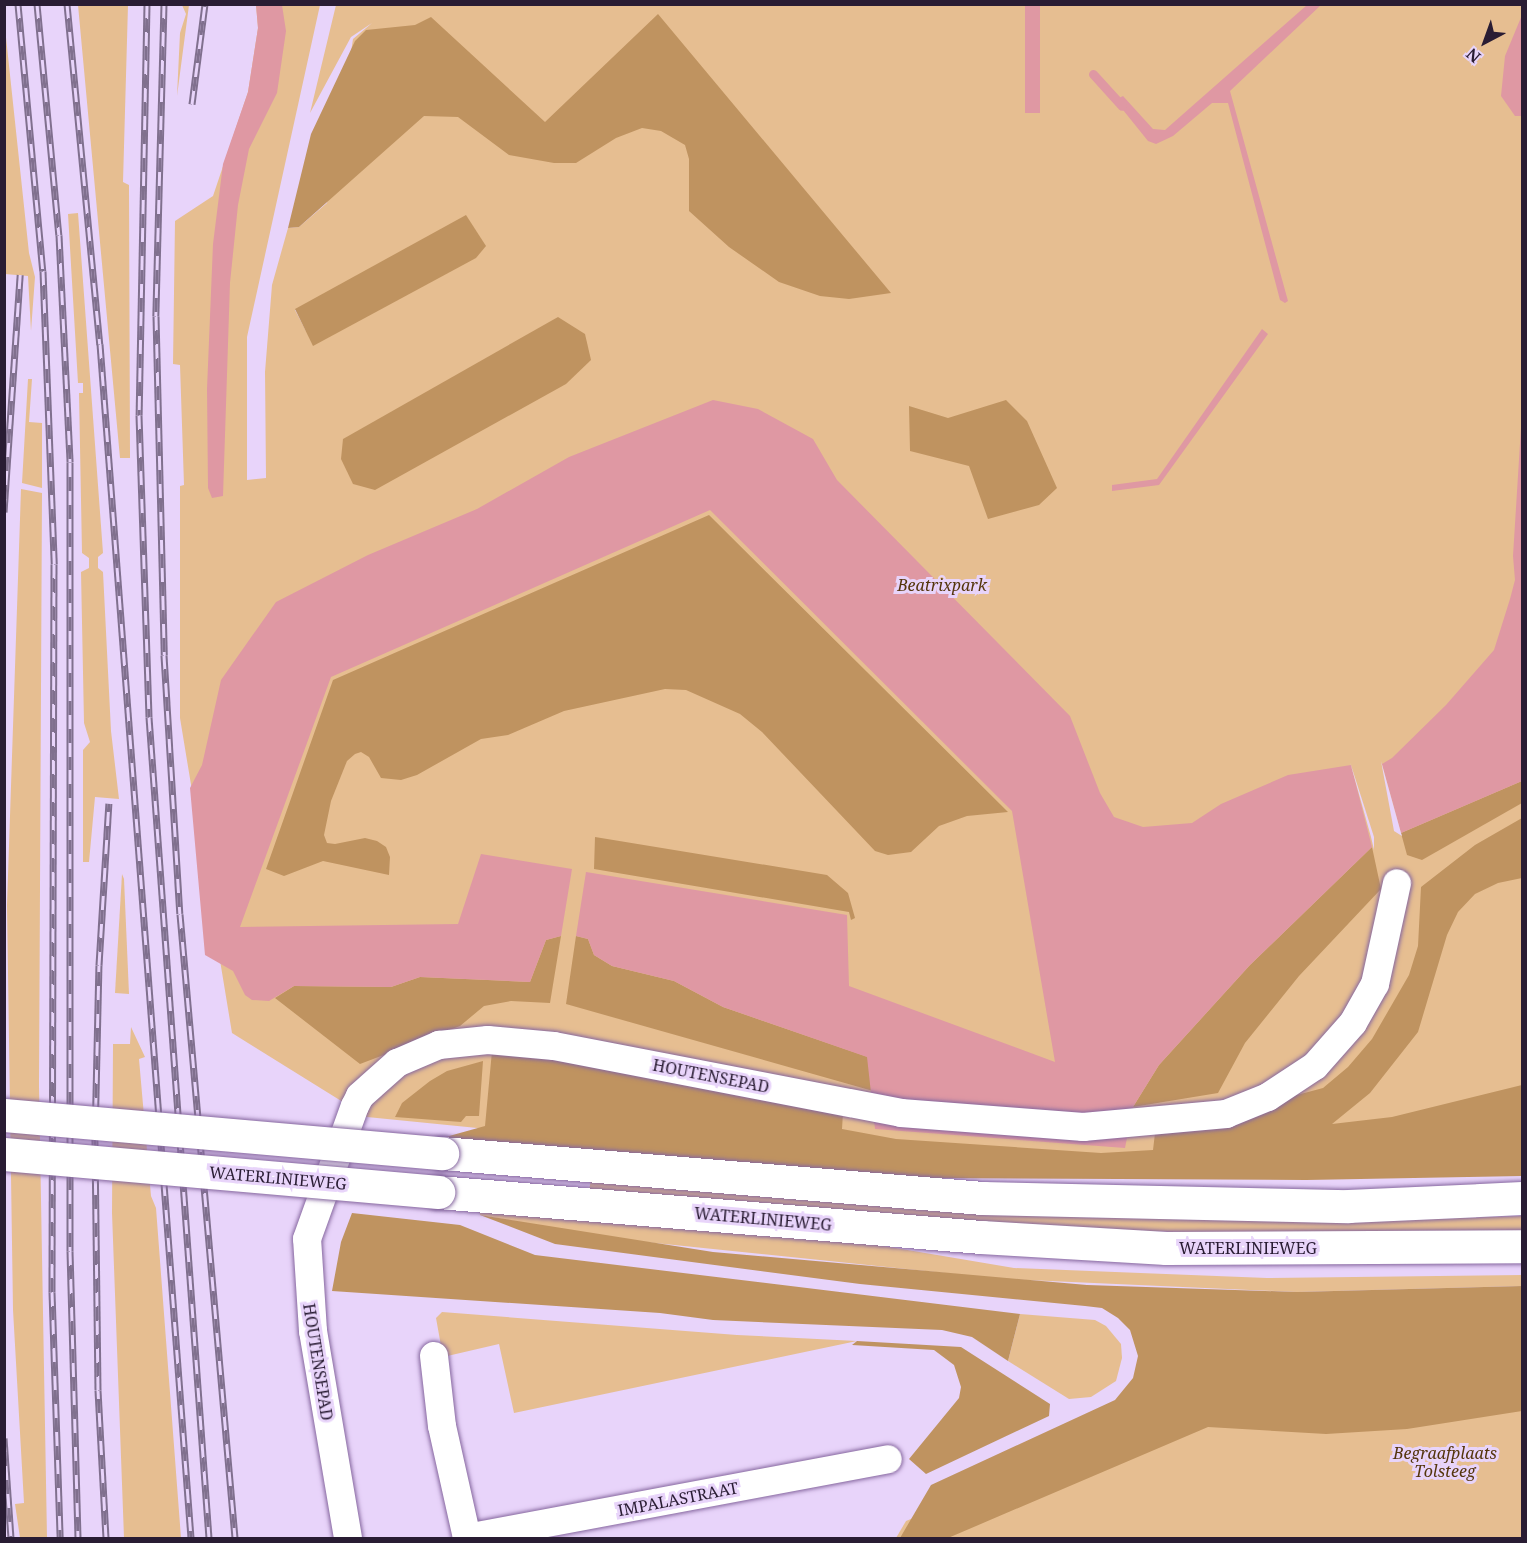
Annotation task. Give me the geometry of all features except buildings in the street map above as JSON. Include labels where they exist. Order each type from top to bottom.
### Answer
[{"type":"main road","points":[[4,1115],[982,1198],[1325,1206],[1522,1198]]},
{"type":"main road","name":"WATERLINIEWEG","points":[[4,1154],[969,1236],[1166,1248],[1522,1246]]},
{"type":"street","name":"HOUTENSEPAD","points":[[348,1539],[313,1331],[307,1239],[360,1096],[397,1063],[439,1045],[488,1040],[554,1046],[901,1113],[1083,1127],[1157,1123],[1226,1114],[1268,1097],[1330,1052],[1353,1023],[1375,984],[1397,884]]},
{"type":"street","name":"IMPALASTRAAT","points":[[434,1356],[442,1426],[467,1539],[888,1460]]},
{"type":"green space","points":[[78,5],[128,5],[123,182],[129,185],[130,458],[120,458]]},
{"type":"green space","points":[[182,5],[189,5],[177,96],[180,33],[186,14]]},
{"type":"green space","name":"Beatrixpark","points":[[256,5],[320,5],[247,337],[247,480],[266,478],[265,372],[272,285],[288,228],[299,227],[327,203],[353,39],[372,23],[351,37],[310,113],[336,5],[1522,5],[1522,1142],[1225,1179],[799,1160],[367,1117],[232,1033],[180,718],[180,486],[184,485],[180,365],[173,364],[175,221],[213,196],[248,92],[258,28]],"holes":[[[311,301],[306,331],[295,310]]]},
{"type":"green space","points":[[5,28],[29,253],[35,277],[31,331],[28,276],[5,274]]},
{"type":"green space","points":[[78,213],[103,553],[98,557],[98,568],[103,572],[111,731],[119,799],[95,797],[89,862],[83,862],[83,750],[90,742],[84,723],[81,572],[89,568],[89,558],[82,553],[79,393],[83,393],[83,383],[78,383],[68,214]]},
{"type":"green space","points":[[28,379],[32,379],[29,422],[42,423],[42,488],[22,483]]},
{"type":"green space","points":[[21,489],[42,493],[39,1086],[47,1538],[20,1538],[15,1504],[24,1503],[13,1310],[7,905]]},
{"type":"green space","points":[[122,874],[124,879],[129,994],[115,993]]},
{"type":"green space","points":[[131,1027],[145,1057],[139,1059],[151,1196],[156,1208],[181,1538],[124,1538],[112,1213],[113,1044],[130,1044]]},
{"type":"green space","points":[[591,1180],[1077,1217],[1362,1221],[1522,1216],[1522,1232],[1362,1236],[1092,1230],[589,1190]]},
{"type":"green space","points":[[479,1209],[872,1244],[1014,1268],[1267,1278],[1522,1275],[1522,1286],[1297,1292],[1003,1279],[616,1239],[480,1215]]},
{"type":"green space","points":[[442,1312],[737,1335],[857,1341],[514,1413],[499,1344],[443,1357],[436,1318]]},
{"type":"green space","points":[[1020,1314],[1095,1320],[1106,1326],[1121,1344],[1122,1358],[1116,1381],[1091,1397],[1069,1399],[1008,1361]]},
{"type":"green space","name":"Begraafplaats Tolsteeg","points":[[1522,1373],[1522,1538],[896,1538],[906,1521],[1175,1411]]},
{"type":"shaded area","points":[[256,5],[282,5],[286,31],[277,93],[249,149],[238,205],[230,283],[223,496],[212,498],[208,488],[207,389],[213,244],[223,164],[248,92],[258,28]]},
{"type":"shaded area","points":[[1025,5],[1040,5],[1040,113],[1025,113]]},
{"type":"shaded area","points":[[1307,5],[1321,5],[1230,91],[1288,301],[1285,303],[1280,300],[1228,103],[1212,103],[1173,136],[1156,144],[1148,141],[1115,100],[1123,96],[1153,129],[1165,130]]},
{"type":"shaded area","points":[[658,14],[891,293],[849,299],[820,296],[779,282],[729,247],[689,211],[689,159],[685,145],[661,131],[642,128],[616,138],[576,163],[554,163],[509,155],[458,117],[424,116],[299,227],[288,228],[311,134],[355,41],[366,30],[415,25],[431,17],[545,122]]},
{"type":"shaded area","points":[[1522,15],[1522,116],[1515,116],[1501,96],[1505,56]]},
{"type":"shaded area","points":[[466,215],[486,246],[476,258],[313,346],[295,309]]},
{"type":"shaded area","points":[[558,317],[585,334],[591,360],[566,384],[375,490],[353,484],[341,459],[343,439]]},
{"type":"shaded area","points":[[1262,329],[1268,334],[1159,485],[1112,491],[1112,485],[1157,479]]},
{"type":"shaded area","points":[[713,400],[758,409],[813,439],[837,480],[1070,716],[1100,793],[1114,817],[1143,827],[1192,823],[1221,804],[1288,775],[1351,765],[1372,847],[1250,965],[1159,1065],[1133,1107],[1125,1148],[875,1129],[867,1057],[723,1007],[674,981],[612,966],[594,955],[588,939],[576,936],[586,872],[847,915],[849,986],[1055,1062],[1012,811],[710,510],[331,677],[240,927],[458,924],[481,854],[572,869],[561,936],[546,940],[530,982],[420,977],[391,987],[294,986],[269,1001],[252,1000],[245,995],[233,971],[205,955],[190,788],[202,765],[221,680],[276,602],[368,555],[477,509],[569,457]]},
{"type":"shaded area","points":[[1006,400],[1027,421],[1057,488],[1039,505],[988,519],[969,466],[910,451],[909,406],[948,418]]},
{"type":"shaded area","points":[[1522,411],[1522,781],[1401,833],[1382,764],[1392,758],[1446,705],[1494,650],[1510,599],[1515,580],[1513,556]]},
{"type":"shaded area","points":[[709,515],[1008,812],[967,816],[939,826],[911,852],[888,855],[875,851],[762,732],[740,714],[686,690],[665,689],[564,711],[508,735],[481,739],[417,775],[401,780],[381,778],[369,757],[361,752],[355,754],[347,761],[331,801],[324,835],[327,843],[335,844],[365,838],[377,841],[386,847],[390,857],[389,875],[323,861],[284,876],[266,869],[333,680]]},
{"type":"shaded area","points":[[1522,781],[1522,803],[1422,860],[1407,855],[1401,833]]},
{"type":"shaded area","points":[[1522,818],[1522,878],[1498,883],[1475,894],[1458,912],[1447,935],[1418,1032],[1370,1093],[1332,1124],[1392,1117],[1522,1085],[1522,1176],[1306,1180],[924,1178],[442,1138],[485,1126],[492,1051],[530,1052],[843,1113],[842,1129],[896,1139],[1101,1153],[1153,1150],[1155,1133],[1323,1088],[1348,1067],[1372,1039],[1409,975],[1418,946],[1421,887],[1475,845]]},
{"type":"shaded area","points":[[595,837],[827,875],[848,893],[855,918],[851,920],[849,912],[594,869]]},
{"type":"shaded area","points":[[1372,847],[1381,889],[1299,976],[1245,1043],[1218,1093],[1133,1107],[1159,1065],[1250,965]]},
{"type":"shaded area","points":[[561,936],[550,1003],[511,1001],[484,1006],[460,1026],[360,1064],[275,998],[294,986],[391,987],[420,977],[530,982],[546,940]]},
{"type":"shaded area","points":[[576,936],[588,939],[594,955],[612,966],[674,981],[723,1007],[868,1057],[873,1091],[566,1004]]},
{"type":"shaded area","points":[[483,1061],[479,1116],[466,1116],[461,1122],[395,1117],[402,1103],[430,1081],[447,1071]]},
{"type":"shaded area","points":[[352,1213],[460,1225],[535,1255],[1020,1314],[1008,1361],[972,1337],[942,1330],[713,1320],[660,1313],[332,1291],[341,1242]]},
{"type":"shaded area","points":[[480,1215],[713,1252],[1087,1285],[1297,1292],[1522,1286],[1522,1411],[1407,1429],[1326,1434],[1208,1427],[948,1538],[900,1538],[931,1485],[1115,1400],[1133,1378],[1138,1356],[1130,1330],[1118,1318],[1102,1308],[860,1284],[555,1244]]},
{"type":"shaded area","points":[[857,1341],[961,1347],[1050,1404],[1049,1416],[926,1474],[909,1459],[959,1398],[961,1387],[954,1365],[934,1350],[852,1345]]},
{"type":"pier","points":[[1381,761],[1401,833],[1402,836],[1394,831]]},
{"type":"pier","points":[[1350,762],[1374,837],[1374,850],[1371,837]]},
{"type":"waterway","points":[[1093,74],[1122,106]]},
{"type":"railway","points":[[18,4],[43,271],[54,564],[52,1292],[60,1538]]},
{"type":"railway","points":[[37,4],[59,235],[70,462],[70,1251],[78,1538]]},
{"type":"railway","points":[[67,4],[100,344],[191,1538]]},
{"type":"railway","points":[[147,4],[139,415],[149,717],[209,1538]]},
{"type":"railway","points":[[164,4],[156,316],[164,655],[180,914],[235,1538]]},
{"type":"railway","points":[[192,104],[205,4]]},
{"type":"railway","points":[[4,512],[20,275]]},
{"type":"railway","points":[[106,1538],[98,1390],[95,1139],[99,965],[109,803]]},
{"type":"railway","points":[[4,1438],[11,1538]]}]
